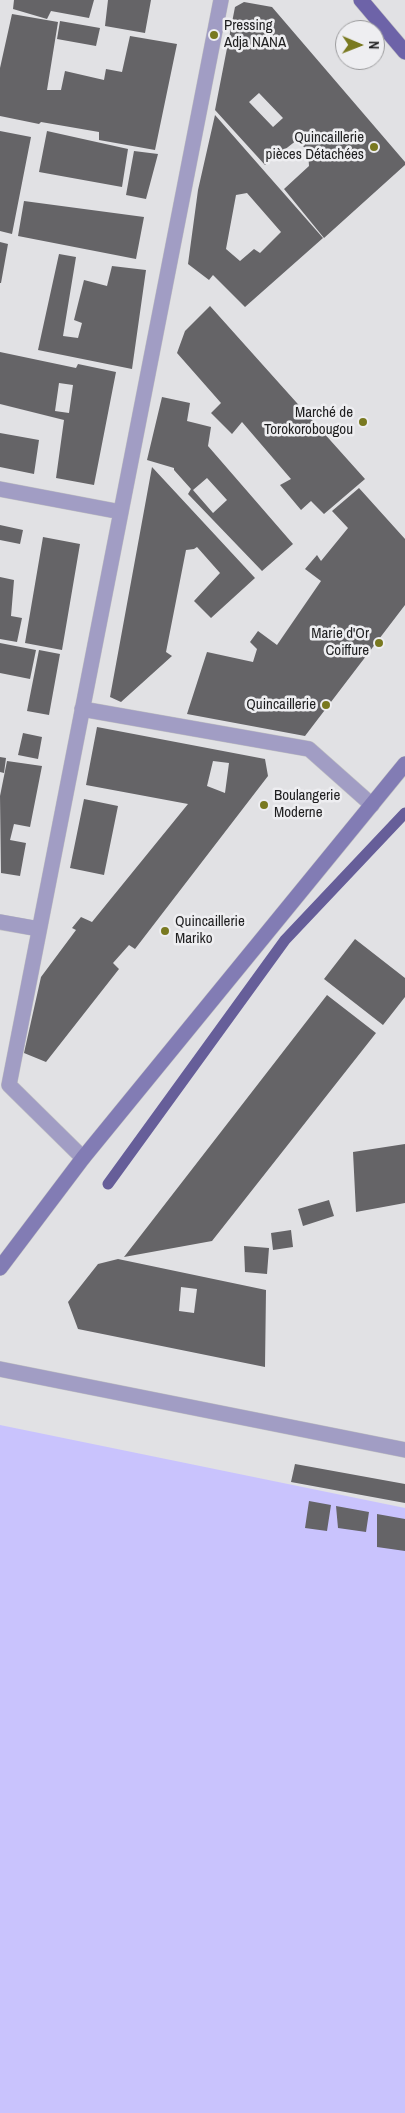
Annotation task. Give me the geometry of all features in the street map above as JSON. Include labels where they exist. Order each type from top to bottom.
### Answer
[{"type":"main road","points":[[361,0],[405,52]]},
{"type":"main road","points":[[0,1268],[83,1158],[405,764]]},
{"type":"street","points":[[83,1158],[9,1085],[221,0]]},
{"type":"street","points":[[0,489],[121,512]]},
{"type":"street","points":[[82,709],[309,750],[372,805]]},
{"type":"street","points":[[0,922],[39,929]]},
{"type":"street","points":[[0,1369],[405,1450]]},
{"type":"shaded area","points":[[0,1425],[405,1508],[405,2113],[0,2113]]},
{"type":"building","points":[[14,0],[94,0],[89,18],[51,11],[47,19],[13,9]]},
{"type":"building","points":[[108,0],[151,0],[145,33],[105,26]]},
{"type":"building","points":[[244,2],[272,7],[405,162],[405,165],[324,238],[284,189],[309,166],[308,151],[297,140],[265,165],[215,110],[235,7]],"holes":[[[259,93],[283,118],[273,127],[249,102]]]},
{"type":"building","points":[[12,14],[58,22],[47,90],[61,90],[65,71],[104,80],[106,69],[122,72],[130,36],[177,44],[155,150],[99,140],[99,132],[41,122],[39,124],[0,116],[0,68]]},
{"type":"building","points":[[60,21],[100,28],[96,46],[57,39]]},
{"type":"building","points":[[215,115],[323,238],[245,307],[213,275],[209,280],[188,264],[198,190]],"holes":[[[247,193],[281,232],[260,253],[254,249],[240,261],[226,249],[236,195]]]},
{"type":"building","points":[[0,131],[31,137],[12,234],[0,231]]},
{"type":"building","points":[[47,131],[128,149],[122,187],[39,172]]},
{"type":"building","points":[[134,151],[158,154],[146,199],[126,195]]},
{"type":"building","points":[[24,201],[144,217],[136,259],[18,236]]},
{"type":"building","points":[[0,242],[8,244],[1,283],[0,283]]},
{"type":"building","points":[[59,254],[76,257],[63,336],[78,338],[82,323],[74,320],[84,280],[107,286],[112,266],[146,270],[132,369],[38,350]]},
{"type":"building","points":[[210,306],[365,479],[324,514],[311,501],[301,510],[280,485],[291,479],[242,422],[232,434],[211,413],[221,403],[177,353],[185,331]]},
{"type":"building","points":[[0,352],[76,368],[78,364],[116,372],[94,485],[56,478],[64,420],[0,404]],"holes":[[[59,383],[73,385],[69,413],[55,411]]]},
{"type":"building","points":[[162,397],[190,403],[187,421],[211,427],[208,446],[293,544],[262,571],[188,494],[191,489],[174,468],[147,460]],"holes":[[[207,478],[227,500],[213,513],[193,490]]]},
{"type":"building","points":[[0,433],[39,440],[34,474],[0,467]]},
{"type":"building","points":[[152,467],[255,578],[211,618],[194,601],[220,573],[197,547],[186,550],[166,652],[172,656],[121,702],[110,697]]},
{"type":"building","points":[[359,488],[405,539],[405,605],[305,736],[187,714],[207,652],[253,662],[257,649],[250,642],[258,631],[277,645],[321,581],[305,569],[317,555],[321,561],[348,528],[332,511]]},
{"type":"building","points":[[0,525],[23,530],[20,544],[0,540]]},
{"type":"building","points":[[43,537],[80,544],[62,650],[25,643]]},
{"type":"building","points":[[0,577],[14,580],[11,616],[22,618],[17,642],[0,639]]},
{"type":"building","points":[[0,643],[36,650],[30,679],[0,673]]},
{"type":"building","points":[[39,650],[60,654],[49,715],[27,711]]},
{"type":"building","points":[[97,727],[265,759],[268,776],[135,949],[129,945],[113,963],[119,969],[46,1062],[24,1053],[41,977],[76,930],[72,928],[81,917],[92,922],[188,804],[86,785]],"holes":[[[213,761],[229,763],[225,793],[207,786]]]},
{"type":"building","points":[[23,733],[42,737],[38,759],[18,755]]},
{"type":"building","points":[[0,757],[6,758],[4,773],[0,772]]},
{"type":"building","points":[[7,761],[42,766],[30,827],[14,824],[10,840],[26,843],[20,876],[1,873],[0,796]]},
{"type":"building","points":[[84,799],[118,806],[104,875],[70,868]]},
{"type":"building","points":[[355,939],[405,978],[405,997],[383,1025],[324,979]]},
{"type":"building","points":[[327,995],[376,1033],[212,1241],[124,1257]]},
{"type":"building","points":[[405,1144],[405,1203],[356,1212],[353,1152]]},
{"type":"building","points":[[329,1200],[334,1216],[303,1226],[298,1209]]},
{"type":"building","points":[[291,1230],[293,1247],[273,1250],[271,1233]]},
{"type":"building","points":[[244,1246],[269,1248],[267,1274],[245,1272]]},
{"type":"building","points":[[118,1259],[266,1290],[265,1367],[78,1329],[68,1302],[98,1264]],"holes":[[[181,1287],[197,1289],[194,1313],[179,1311]]]},
{"type":"building","points":[[295,1464],[405,1484],[405,1503],[291,1482]]},
{"type":"building","points":[[309,1501],[331,1505],[327,1531],[305,1528]]},
{"type":"building","points":[[336,1506],[369,1512],[366,1532],[338,1528]]},
{"type":"building","points":[[377,1514],[405,1519],[405,1551],[377,1547]]},
{"type":"waterway","points":[[108,1184],[285,940],[405,813]]},
{"type":"place","name":"Pressing Adja NANA","points":[[214,35]]},
{"type":"place","name":"Quincaillerie pièces Détachées","points":[[374,147]]},
{"type":"place","name":"Marché de Torokorobougou","points":[[363,422]]},
{"type":"place","name":"Marie d'Or Coiffure","points":[[379,643]]},
{"type":"place","name":"Quincaillerie","points":[[326,705]]},
{"type":"place","name":"Boulangerie Moderne","points":[[264,805]]},
{"type":"place","name":"Quincaillerie Mariko","points":[[165,931]]}]
